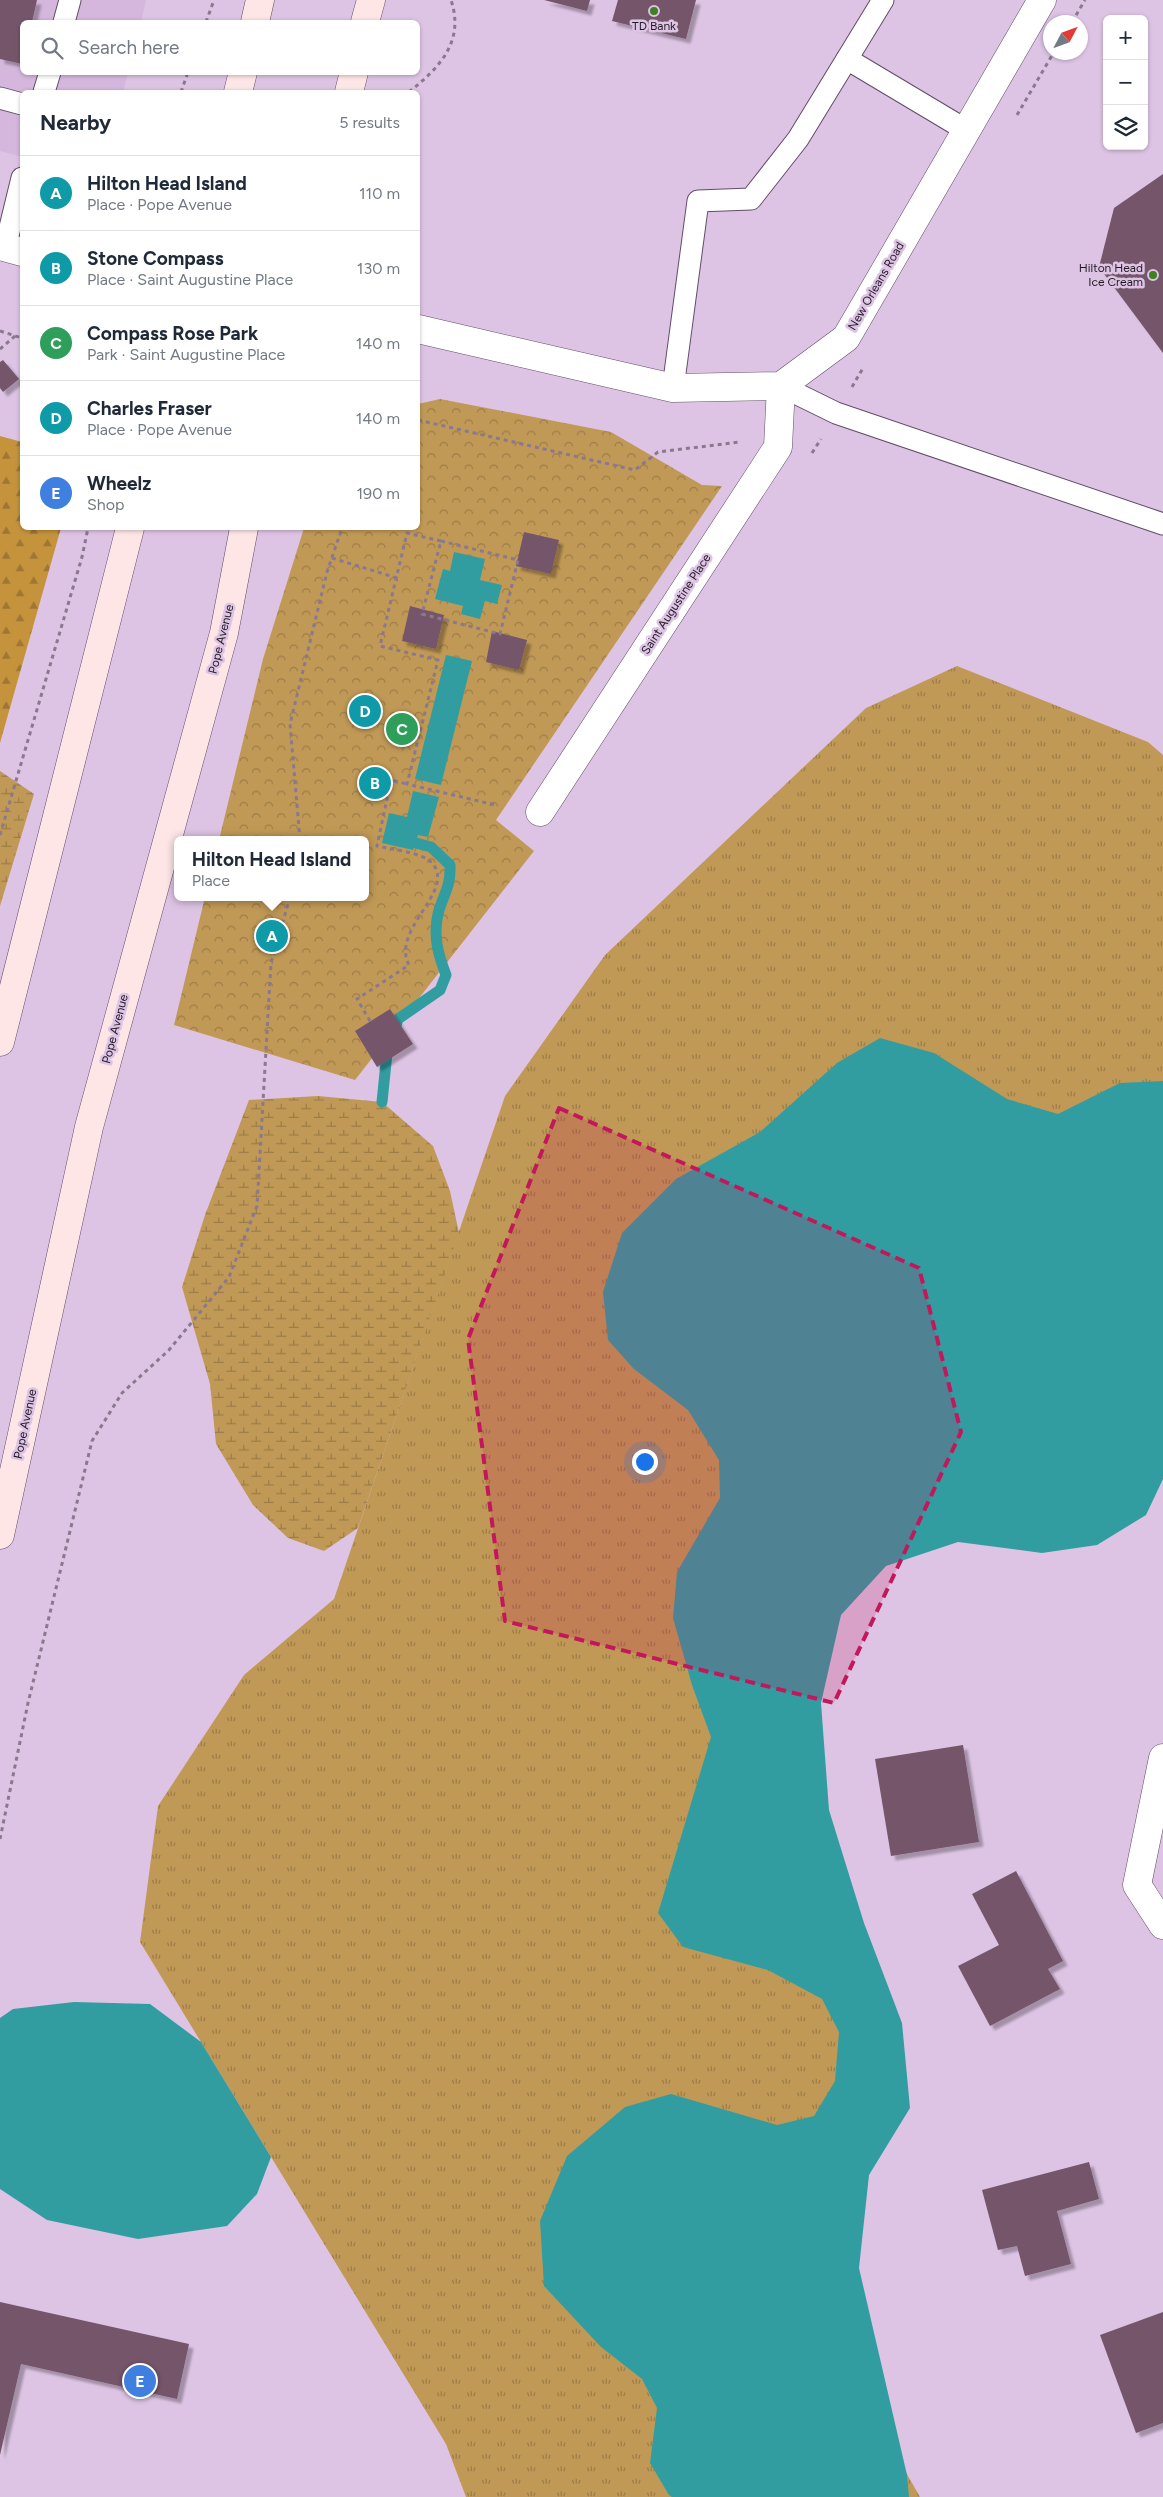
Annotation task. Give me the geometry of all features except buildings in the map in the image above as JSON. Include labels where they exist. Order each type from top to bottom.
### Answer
[{"type":"main road","points":[[255,20],[260,0]]},
{"type":"main road","points":[[366,20],[371,0]]},
{"type":"main road","points":[[238,90],[242,75]]},
{"type":"main road","points":[[350,90],[353,75]]},
{"type":"main road","points":[[0,1042],[129,530]]},
{"type":"main road","name":"Pope Avenue","points":[[0,1535],[89,1127],[224,633],[244,530]]},
{"type":"street","name":"New Orleans Road","points":[[781,386],[846,338],[1042,0]]},
{"type":"street","points":[[420,329],[673,388],[781,386]]},
{"type":"street","name":"Saint Augustine Place","points":[[540,812],[778,448],[781,386]]},
{"type":"street","points":[[1163,1758],[1138,1885],[1163,1925]]},
{"type":"lane","points":[[65,20],[70,0]]},
{"type":"lane","points":[[673,388],[698,201],[751,198],[798,140],[883,0]]},
{"type":"lane","points":[[847,59],[966,130]]},
{"type":"lane","points":[[45,90],[49,75]]},
{"type":"lane","points":[[0,98],[20,103]]},
{"type":"lane","points":[[9,249],[20,189]]},
{"type":"lane","points":[[781,386],[836,413],[1163,524]]},
{"type":"path","points":[[207,20],[214,0]]},
{"type":"path","points":[[412,90],[434,72],[452,42],[456,15],[451,0]]},
{"type":"path","points":[[1076,15],[1085,0]]},
{"type":"path","points":[[182,90],[187,75]]},
{"type":"path","points":[[0,331],[20,337]]},
{"type":"path","points":[[0,349],[15,335]]},
{"type":"path","points":[[0,835],[82,557],[88,530]]},
{"type":"path","points":[[300,836],[290,724],[332,558],[341,530]]},
{"type":"path","points":[[408,784],[438,660],[380,646],[407,533],[441,541],[518,560],[500,634],[422,614],[441,541]]},
{"type":"path","points":[[332,558],[397,578]]},
{"type":"path","points":[[370,1021],[356,999],[410,965],[405,957],[408,934],[434,891],[438,879],[432,862],[423,857],[377,846],[391,780],[495,805]]},
{"type":"path","points":[[0,1839],[28,1703],[92,1441],[122,1393],[169,1350],[229,1277],[257,1206],[271,963],[289,901]]},
{"type":"highlighted area","points":[[559,1108],[919,1268],[961,1432],[834,1703],[505,1621],[468,1339]]},
{"type":"shaded area","points":[[0,0],[146,0],[141,20],[20,20],[20,75],[127,75],[124,90],[20,90],[20,156],[0,151]]},
{"type":"shaded area","points":[[454,552],[485,559],[480,580],[502,585],[497,604],[485,601],[480,619],[461,614],[463,606],[435,599],[443,569],[450,571]]},
{"type":"shaded area","points":[[446,655],[472,661],[441,785],[415,779]]},
{"type":"shaded area","points":[[413,791],[439,797],[428,837],[418,835],[413,850],[382,843],[389,813],[407,817]]},
{"type":"shaded area","points":[[880,1038],[934,1053],[1007,1099],[1058,1114],[1120,1083],[1163,1081],[1163,1479],[1146,1515],[1097,1545],[1042,1553],[958,1542],[886,1566],[841,1615],[821,1703],[829,1810],[864,1923],[902,2023],[910,2108],[869,2175],[859,2268],[907,2475],[909,2497],[672,2497],[650,2463],[657,2408],[642,2379],[601,2347],[544,2286],[540,2221],[567,2156],[625,2107],[671,2094],[777,2125],[814,2116],[835,2081],[839,2032],[822,1999],[768,1970],[683,1947],[658,1913],[711,1737],[692,1685],[673,1618],[677,1572],[720,1498],[719,1460],[688,1410],[634,1369],[608,1340],[603,1292],[622,1233],[676,1179],[760,1132],[837,1063]]},
{"type":"shaded area","points":[[74,2002],[150,2004],[201,2042],[271,2157],[257,2194],[227,2226],[138,2239],[47,2220],[0,2189],[0,2018],[13,2009]]},
{"type":"green space","points":[[440,399],[611,432],[702,485],[722,486],[496,820],[534,851],[355,1080],[174,1025],[204,901],[369,901],[369,836],[220,836],[263,659],[303,530],[420,530],[420,404]]},
{"type":"green space","points":[[0,436],[20,441],[20,530],[60,530],[0,743]]},
{"type":"green space","points":[[957,666],[1148,742],[1163,755],[1163,1332],[752,1579],[885,2055],[779,2250],[920,2497],[466,2497],[446,2444],[140,1942],[158,1806],[244,1675],[334,1599],[505,1096],[605,955],[866,708]]},
{"type":"green space","points":[[0,771],[34,794],[0,906]]},
{"type":"green space","points":[[318,1096],[382,1102],[433,1146],[450,1191],[459,1233],[358,1528],[324,1551],[288,1538],[253,1505],[216,1444],[210,1384],[182,1287],[205,1215],[249,1100]]},
{"type":"waterway","points":[[382,1102],[387,1053],[398,1019],[440,990],[446,975],[439,952],[436,930],[438,914],[449,880],[450,865],[431,847],[416,843]]},
{"type":"place","name":"TD Bank","points":[[654,11]]},
{"type":"place","name":"Hilton Head Ice Cream","points":[[1153,275]]},
{"type":"place","name":"Charles Fraser","points":[[365,711]]},
{"type":"place","name":"Compass Rose Park","points":[[402,729]]},
{"type":"place","name":"Stone Compass","points":[[375,783]]},
{"type":"place","name":"Hilton Head Island","points":[[272,936]]},
{"type":"place","name":"Wheelz","points":[[140,2381]]}]
